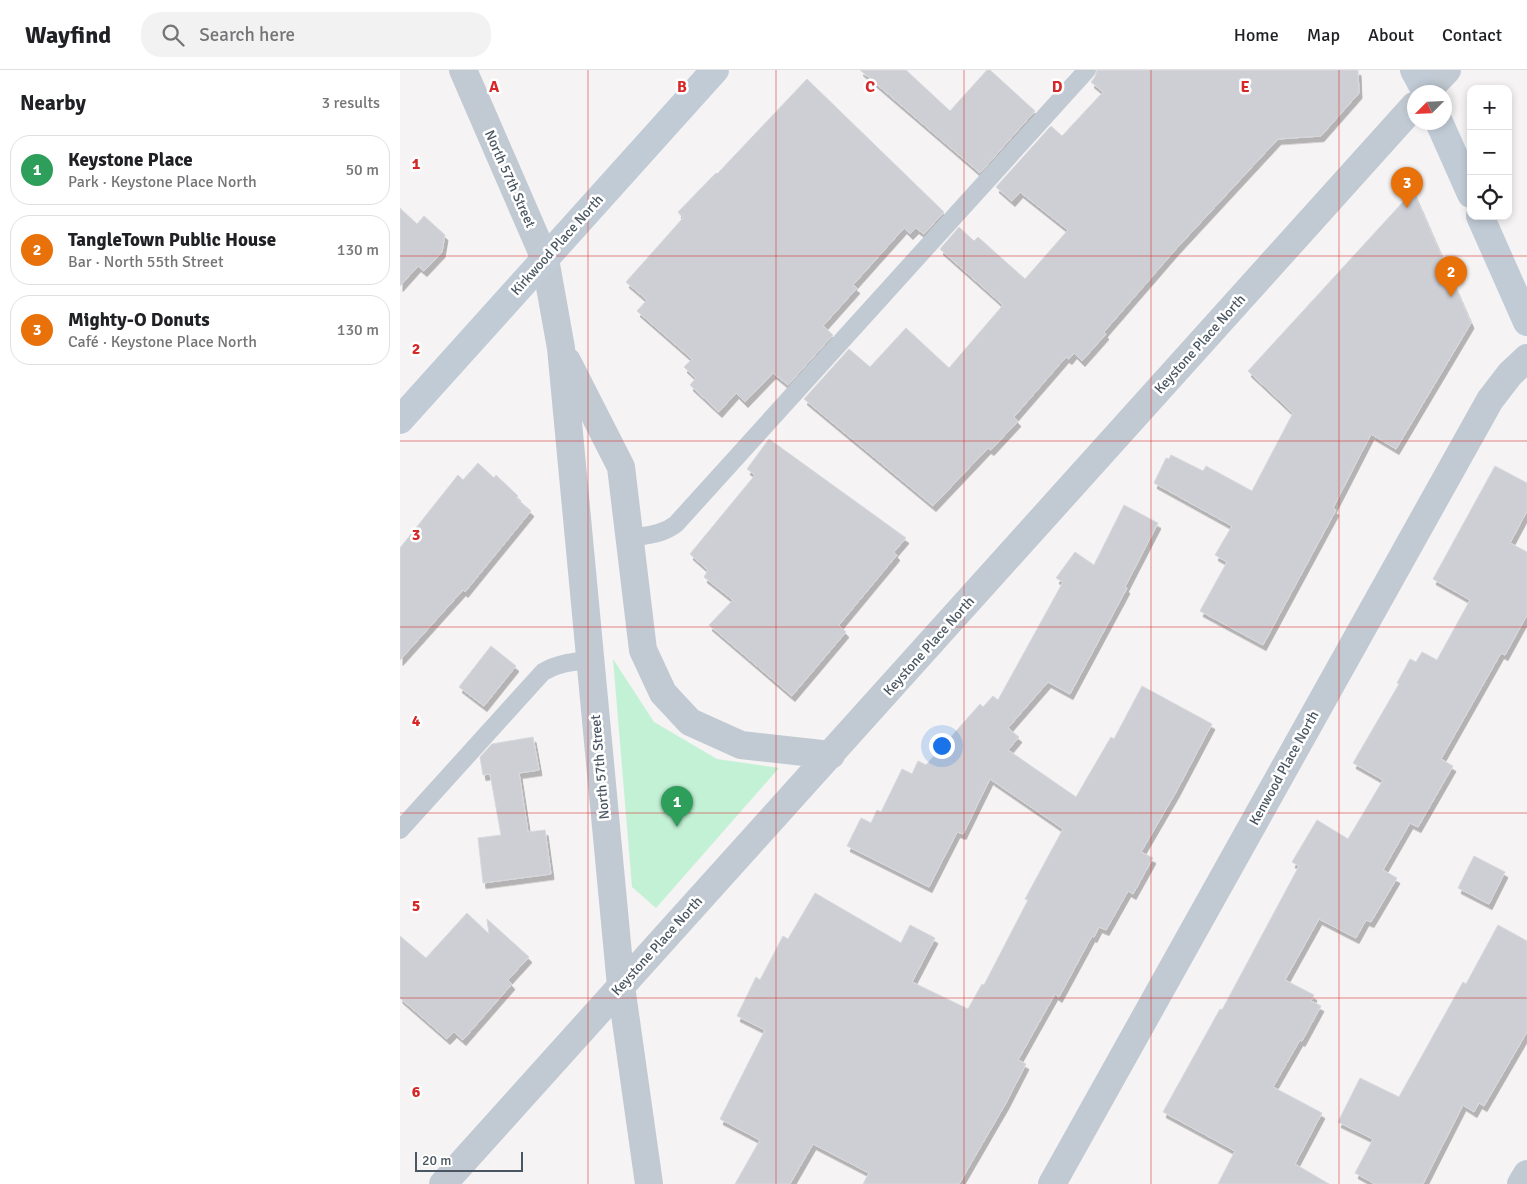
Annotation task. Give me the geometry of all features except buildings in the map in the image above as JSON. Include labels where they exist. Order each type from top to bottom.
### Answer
[{"type":"street","name":"North 57th Street","points":[[463,70],[544,259],[561,348],[621,986],[649,1184]]},
{"type":"street","name":"Kirkwood Place North","points":[[400,420],[715,70]]},
{"type":"street","points":[[1414,70],[1422,85]]},
{"type":"street","points":[[1433,85],[1447,70]]},
{"type":"street","name":"Keystone Place North","points":[[442,1184],[831,755],[1407,114]]},
{"type":"street","points":[[1443,130],[1467,185]]},
{"type":"street","points":[[1482,220],[1527,322]]},
{"type":"street","name":"North 57th Street","points":[[561,348],[621,467],[643,650],[663,693],[690,722],[741,745],[831,755]]},
{"type":"street","name":"Kenwood Place North","points":[[1052,1184],[1490,400],[1510,374],[1527,358]]},
{"type":"street","points":[[1522,1184],[1527,1174]]},
{"type":"lane","points":[[629,538],[660,534],[676,524],[1088,70]]},
{"type":"lane","points":[[400,830],[543,672],[552,666],[590,660]]},
{"type":"green space","points":[[613,659],[654,722],[717,759],[779,768],[656,908],[632,887]]},
{"type":"place","name":"Mighty-O Donuts","points":[[1407,208]]},
{"type":"place","name":"TangleTown Public House","points":[[1451,297]]},
{"type":"place","name":"Keystone Place","points":[[677,827]]}]
